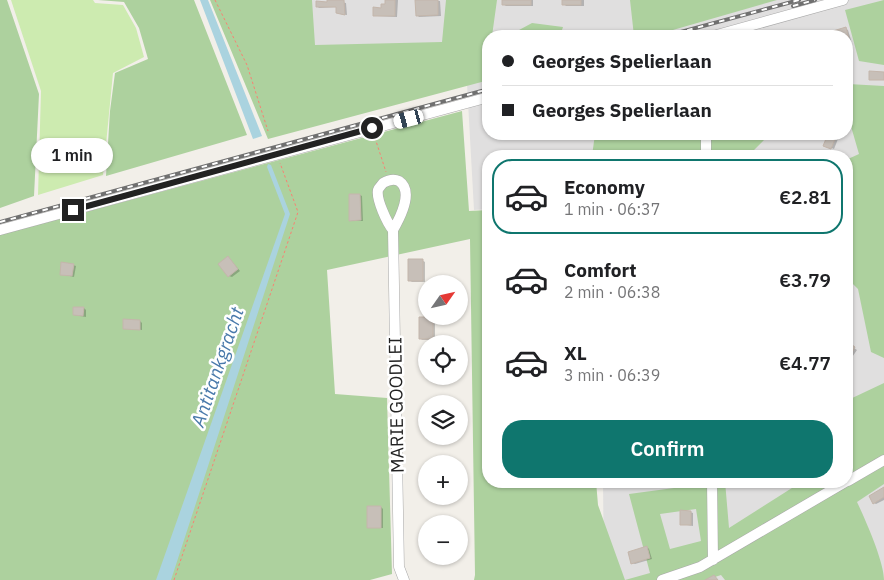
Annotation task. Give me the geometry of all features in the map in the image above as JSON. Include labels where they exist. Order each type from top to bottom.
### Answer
[{"type":"street","points":[[735,30],[843,0]]},
{"type":"street","points":[[0,230],[482,99]]},
{"type":"street","name":"MARIE GOODLEI","points":[[392,230],[397,222],[406,191],[399,182],[388,180],[378,190],[378,198],[392,230],[400,567],[404,580]]},
{"type":"street","points":[[853,478],[884,460]]},
{"type":"street","points":[[712,488],[713,560]]},
{"type":"street","points":[[662,580],[700,567],[835,488]]},
{"type":"path","points":[[215,0],[247,65],[268,131]]},
{"type":"path","points":[[372,128],[388,180]]},
{"type":"path","points":[[174,580],[298,212],[277,156]]},
{"type":"shaded area","points":[[301,0],[884,0],[884,580],[604,580],[603,488],[853,488],[853,150],[482,150],[482,209],[474,210],[467,84],[309,126]]},
{"type":"green space","points":[[0,0],[7,0],[39,94],[34,196],[0,208]]},
{"type":"green space","points":[[11,0],[93,0],[95,3],[123,5],[136,28],[144,57],[113,73],[103,175],[38,195],[41,91]]},
{"type":"green space","points":[[98,0],[194,0],[247,135],[106,176],[110,111],[115,73],[148,59],[139,28],[124,2]]},
{"type":"green space","points":[[210,0],[312,0],[315,45],[442,42],[446,0],[497,0],[493,30],[482,30],[482,82],[268,139]]},
{"type":"green space","points":[[630,0],[777,0],[673,30],[633,30]]},
{"type":"green space","points":[[884,0],[884,65],[859,61],[853,39],[853,30],[850,30],[845,10]]},
{"type":"green space","points":[[532,23],[563,27],[562,30],[519,30]]},
{"type":"green space","points":[[853,84],[884,86],[884,358],[871,352],[858,289],[853,284],[853,157],[859,154],[853,133]]},
{"type":"green space","points":[[462,111],[469,211],[482,210],[482,488],[597,488],[598,505],[625,580],[474,580],[470,239],[327,270],[335,394],[387,398],[392,574],[370,580],[0,580],[0,235]]},
{"type":"green space","points":[[594,140],[764,140],[754,150],[593,150]]},
{"type":"green space","points":[[884,383],[884,484],[857,502],[878,552],[884,580],[725,580],[721,575],[706,580],[625,580],[650,573],[629,494],[674,488],[726,488],[729,528],[792,488],[853,488],[853,398]],"holes":[[[696,509],[701,541],[670,549],[660,514]]]},
{"type":"water","points":[[200,0],[208,0],[262,136],[253,139]]},
{"type":"water","name":"Antitankgracht","points":[[268,164],[271,165],[290,214],[171,580],[156,580],[285,214],[267,167]]},
{"type":"building","points":[[327,0],[344,0],[345,15],[336,13],[336,7],[316,7],[316,1],[327,2]]},
{"type":"building","points":[[385,0],[395,0],[395,16],[373,16],[373,7],[381,8],[381,4],[385,4]]},
{"type":"building","points":[[415,0],[438,0],[438,15],[416,16]]},
{"type":"building","points":[[502,0],[531,0],[531,5],[502,5]]},
{"type":"building","points":[[562,0],[581,0],[581,5],[562,5]]},
{"type":"building","points":[[846,27],[847,30],[836,30]]},
{"type":"building","points":[[869,71],[884,72],[884,80],[869,80]]},
{"type":"building","points":[[826,140],[835,140],[831,149],[823,146]]},
{"type":"building","points":[[349,194],[360,194],[361,220],[349,221]]},
{"type":"building","points":[[228,256],[238,269],[228,277],[218,264]]},
{"type":"building","points":[[408,259],[423,259],[423,275],[418,275],[418,281],[408,281]]},
{"type":"building","points":[[61,262],[74,264],[72,276],[60,275]]},
{"type":"building","points":[[73,307],[84,307],[83,316],[73,315]]},
{"type":"building","points":[[123,319],[140,320],[140,330],[123,329]]},
{"type":"building","points":[[419,325],[433,325],[433,335],[419,335]]},
{"type":"building","points":[[884,487],[884,497],[873,504],[869,496]]},
{"type":"building","points":[[367,506],[381,506],[381,528],[367,528]]},
{"type":"building","points":[[680,510],[691,511],[691,525],[680,525]]},
{"type":"building","points":[[647,546],[650,558],[631,564],[628,552]]},
{"type":"building","points":[[714,575],[718,580],[705,580]]},
{"type":"railway","points":[[688,30],[799,0]]},
{"type":"railway","points":[[793,6],[815,0]]},
{"type":"railway","points":[[0,222],[482,91]]},
{"type":"route","points":[[73,210],[277,156],[372,128]]}]
